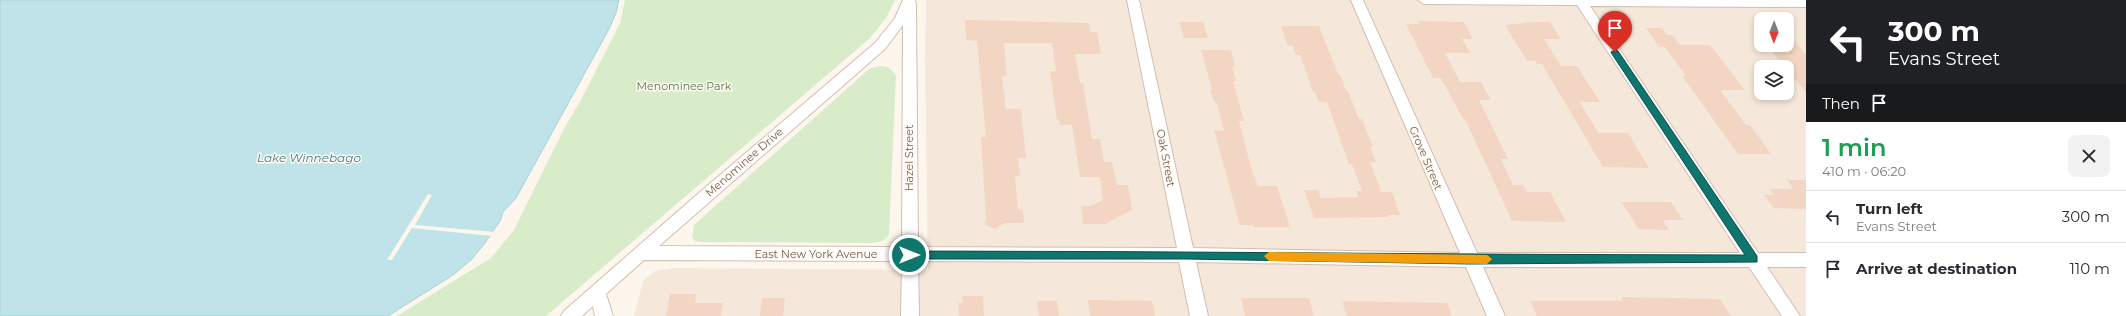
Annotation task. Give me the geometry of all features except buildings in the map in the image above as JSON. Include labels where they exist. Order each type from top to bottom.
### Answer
[{"type":"street","name":"Menominee Drive","points":[[570,316],[705,196],[880,46],[901,19],[910,0]]},
{"type":"street","name":"Hazel Street","points":[[910,0],[910,316]]},
{"type":"street","name":"Oak Street","points":[[1133,0],[1199,316]]},
{"type":"street","name":"Grove Street","points":[[1357,0],[1470,260],[1496,316]]},
{"type":"street","points":[[1424,0],[1581,0],[1803,3]]},
{"type":"street","points":[[1581,0],[1791,316]]},
{"type":"street","name":"East New York Avenue","points":[[642,253],[1186,255],[1470,260],[1806,260]]},
{"type":"street","points":[[597,293],[604,316]]},
{"type":"shaded area","points":[[926,0],[1806,0],[1806,316],[634,316],[643,281],[655,271],[674,268],[928,270],[925,62]]},
{"type":"green space","name":"Menominee Park","points":[[625,0],[895,0],[886,18],[870,38],[546,316],[397,316],[491,258],[514,230],[565,127],[582,98],[620,23]]},
{"type":"green space","points":[[881,66],[888,67],[896,75],[889,235],[887,237],[882,241],[872,243],[695,241],[692,237],[694,225],[869,69]]},
{"type":"water","name":"Lake Winnebago","points":[[0,0],[619,0],[616,13],[609,29],[516,198],[503,212],[500,221],[485,243],[472,259],[453,275],[388,316],[0,316]]},
{"type":"pier","points":[[428,194],[432,195],[415,225],[495,232],[492,236],[412,228],[392,260],[387,260]]},
{"type":"slow traffic","points":[[1269,256],[1487,259]]},
{"type":"route","points":[[909,255],[1186,255],[1470,260],[1753,259],[1615,52]]}]
